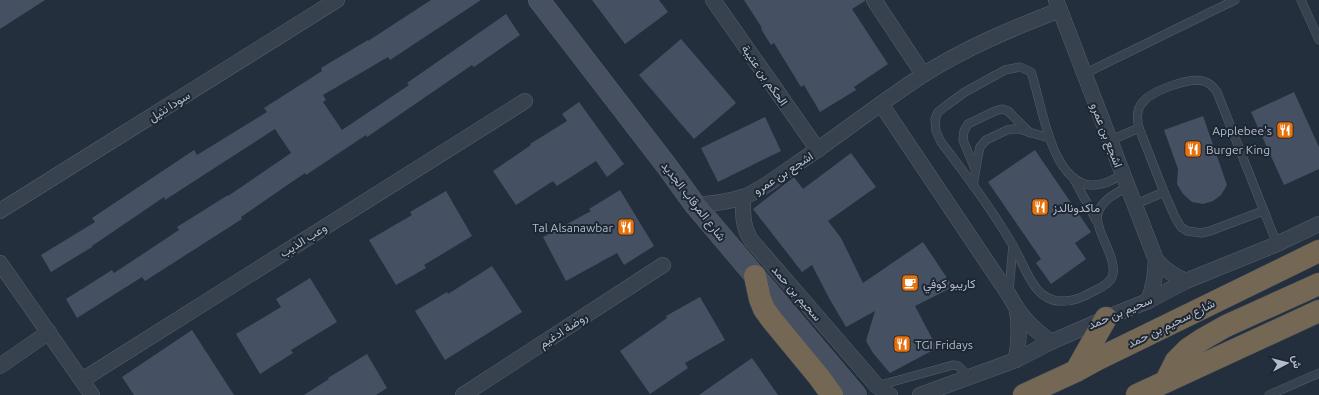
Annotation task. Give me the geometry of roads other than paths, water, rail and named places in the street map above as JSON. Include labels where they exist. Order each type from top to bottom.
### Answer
[{"type":"highway","name":"شارع سحيم بن حمد","points":[[1024,395],[1076,371],[1098,358],[1319,251]]},
{"type":"highway","points":[[755,276],[760,299],[764,309],[832,395]]},
{"type":"highway","points":[[1166,381],[1176,361],[1188,349],[1203,339],[1226,326],[1319,284]]},
{"type":"highway","points":[[1137,395],[1319,311]]},
{"type":"highway","points":[[1076,371],[1106,318]]},
{"type":"street","name":"سودا نثيل","points":[[0,211],[337,0]]},
{"type":"street","name":"شارع المرقاب الجديد","points":[[539,0],[695,205],[856,395]]},
{"type":"street","name":"الحكم بن عتيبة","points":[[713,0],[818,150]]},
{"type":"street","points":[[874,0],[923,74]]},
{"type":"street","name":"اشجع بن عمرو","points":[[695,205],[743,197],[761,188],[818,150],[923,74],[961,53],[1019,26],[1058,5],[1124,181],[1156,260],[1173,276],[1186,281]]},
{"type":"street","name":"وعب الذيب","points":[[82,380],[525,101]]},
{"type":"street","points":[[881,104],[1017,310],[1027,322],[1051,342]]},
{"type":"street","name":"سحيم بن حمد","points":[[743,197],[743,219],[746,232],[751,240],[877,386],[890,395]]},
{"type":"street","name":"سحيم بن حمد","points":[[920,395],[1016,360],[1051,342],[1148,301],[1186,281],[1277,244],[1319,224]]},
{"type":"street","name":"اشجع بن عمرو","points":[[1148,301],[1155,277],[1156,260]]},
{"type":"street","points":[[0,263],[92,395]]},
{"type":"street","name":"روضة ادغيم","points":[[464,395],[663,265]]},
{"type":"street","points":[[1016,360],[1020,326],[1017,310]]},
{"type":"street","points":[[0,366],[49,332]]},
{"type":"lane","points":[[1084,74],[1235,0]]},
{"type":"lane","points":[[1301,0],[1319,40]]},
{"type":"lane","points":[[1020,67],[1031,72],[1049,138],[1058,160],[1074,179],[1096,220],[1112,260],[1113,270],[1111,278],[1103,286],[1076,300],[1066,302],[1056,301],[1045,297],[1037,290],[1013,244],[942,142],[936,131],[935,120],[938,112],[964,92],[1005,70],[1020,67]]},
{"type":"lane","points":[[1263,211],[1201,233],[1193,233],[1181,227],[1164,192],[1139,128],[1137,120],[1138,109],[1142,102],[1148,96],[1186,81],[1197,79],[1211,85],[1217,92],[1277,244]]},
{"type":"lane","points":[[976,169],[963,140],[964,131],[968,124],[1002,109],[1008,111],[1030,133]]},
{"type":"lane","points":[[1109,141],[1139,128]]},
{"type":"lane","points":[[973,186],[980,147],[986,140],[1008,130],[1014,129],[1019,129],[1049,138]]},
{"type":"lane","points":[[1074,179],[1090,185],[1124,181]]},
{"type":"lane","points":[[1096,220],[1098,211],[1103,204],[1124,181]]},
{"type":"lane","points":[[1134,205],[1164,192]]},
{"type":"lane","points":[[1008,295],[1013,244]]},
{"type":"lane","points":[[877,386],[953,365],[958,366],[970,377]]},
{"type":"lane","points":[[1269,395],[1319,373]]},
{"type":"place","name":"Applebee's","points":[[1285,130]]},
{"type":"place","name":"Burger King","points":[[1193,149]]},
{"type":"place","name":"ماكدونالدز","points":[[1040,207]]},
{"type":"place","name":"Tal Alsanawbar","points":[[626,227]]},
{"type":"place","name":"كاريبو كوفي","points":[[910,283]]},
{"type":"place","name":"TGI Fridays","points":[[902,344]]}]
